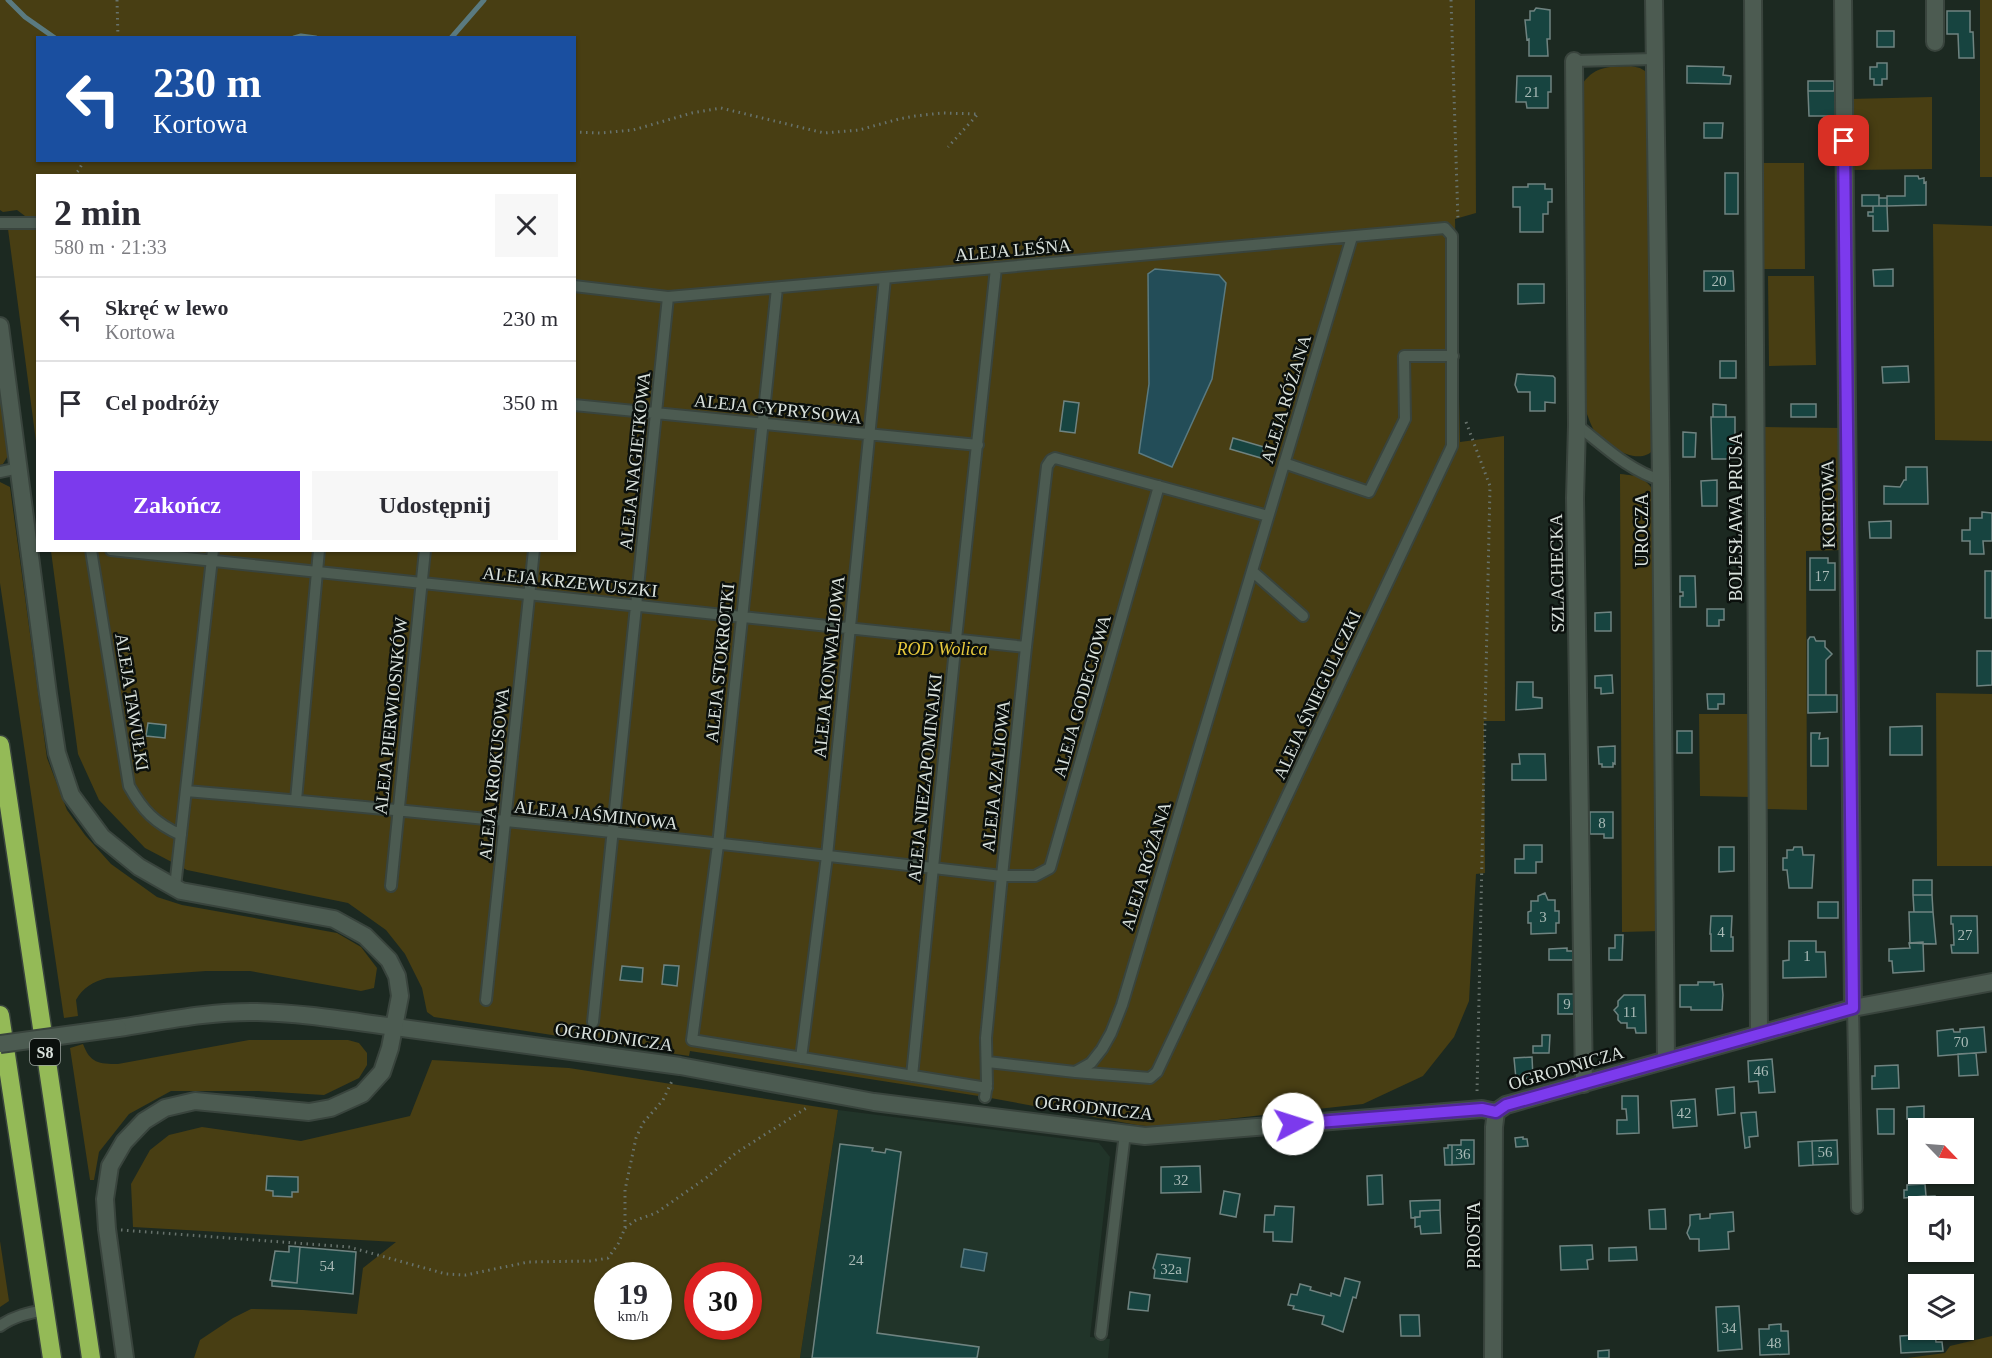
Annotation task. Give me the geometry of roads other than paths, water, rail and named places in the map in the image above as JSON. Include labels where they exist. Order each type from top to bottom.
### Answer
[{"type":"highway","name":"S8","points":[[0,745],[91,1358]]},
{"type":"highway","name":"S8","points":[[0,1015],[52,1358]]},
{"type":"street","name":"UROCZA","points":[[1654,0],[1666,1060]]},
{"type":"street","name":"BOLESŁAWA PRUSA","points":[[1753,0],[1759,1034]]},
{"type":"street","name":"KORTOWA","points":[[1843,0],[1853,1008]]},
{"type":"street","points":[[1935,0],[1935,42]]},
{"type":"street","name":"SZLACHECKA","points":[[1574,61],[1577,425],[1575,498],[1584,1084]]},
{"type":"street","points":[[0,326],[57,753],[71,795],[102,837],[139,867],[181,891],[334,919],[365,936],[389,960],[397,976],[400,996],[395,1027],[382,1072],[362,1094],[331,1108],[300,1111],[195,1101],[165,1108],[144,1121],[124,1142],[110,1166],[105,1200],[125,1358]]},
{"type":"street","name":"OGRODNICZA","points":[[0,1044],[215,1014],[255,1012],[297,1014],[680,1066],[874,1101],[1145,1136],[1477,1109],[1496,1112],[1506,1105],[1853,1008],[1992,982]]},
{"type":"street","name":"PROSTA","points":[[1493,1358],[1494,1127],[1496,1112]]},
{"type":"lane","points":[[1574,61],[1654,59]]},
{"type":"lane","points":[[0,223],[36,223]]},
{"type":"lane","name":"ALEJA LEŚNA","points":[[576,286],[668,297],[1444,228],[1455,233]]},
{"type":"lane","name":"ALEJA ŚNIEGULICZKI","points":[[1075,1072],[1150,1078],[1157,1072],[1452,446],[1455,233]]},
{"type":"lane","name":"ALEJA RÓŻANA","points":[[1075,1072],[1091,1063],[1102,1049],[1122,1005],[1352,237]]},
{"type":"lane","name":"ALEJA NIEZAPOMINAJKI","points":[[912,1076],[996,268]]},
{"type":"lane","name":"ALEJA KONWALIOWA","points":[[801,1058],[827,856],[885,278]]},
{"type":"lane","name":"ALEJA STOKROTKI","points":[[777,288],[718,845],[693,1041],[801,1058]]},
{"type":"lane","name":"ALEJA NAGIETKOWA","points":[[593,1022],[668,297]]},
{"type":"lane","points":[[1284,463],[1369,492],[1405,419],[1404,356],[1453,356]]},
{"type":"lane","name":"ALEJA CYPRYSOWA","points":[[576,405],[978,445]]},
{"type":"lane","points":[[1577,425],[1632,467],[1661,480]]},
{"type":"lane","name":"ALEJA AZALIOWA","points":[[912,1076],[986,1093],[988,1062],[986,1038],[1047,466],[1055,458],[1159,486]]},
{"type":"lane","points":[[0,472],[19,468]]},
{"type":"lane","points":[[1159,486],[1268,516]]},
{"type":"lane","name":"ALEJA GODECJOWA","points":[[1002,876],[1035,876],[1050,868],[1159,486]]},
{"type":"lane","name":"ALEJA TAWUŁKI","points":[[91,552],[129,786],[138,803],[152,818],[181,835]]},
{"type":"lane","name":"ALEJA KRZEWUSZKI","points":[[152,552],[213,555],[317,571],[422,583],[1026,647]]},
{"type":"lane","points":[[296,800],[319,552]]},
{"type":"lane","name":"ALEJA PIERWIOSNKÓW","points":[[391,886],[425,552]]},
{"type":"lane","name":"ALEJA KROKUSOWA","points":[[486,1000],[507,822],[534,552]]},
{"type":"lane","points":[[175,887],[213,555]]},
{"type":"lane","points":[[1252,571],[1303,616]]},
{"type":"lane","name":"ALEJA JAŚMINOWA","points":[[186,791],[296,800],[613,833],[1002,876]]},
{"type":"lane","points":[[1853,1008],[1857,1208]]},
{"type":"lane","points":[[801,1058],[912,1076]]},
{"type":"lane","points":[[988,1062],[1075,1072]]},
{"type":"lane","points":[[1101,1334],[1125,1133]]},
{"type":"lane","points":[[0,1326],[8,1320],[45,1310]]},
{"type":"water","points":[[1155,269],[1219,275],[1226,283],[1212,379],[1172,467],[1139,453],[1149,384],[1148,274]]},
{"type":"water","points":[[964,1249],[987,1253],[984,1271],[961,1267]]},
{"type":"waterway","points":[[8,0],[25,17],[52,36]]},
{"type":"waterway","points":[[453,36],[484,0]]},
{"type":"park label","name":"ROD Wolica","points":[[942,649]]}]
